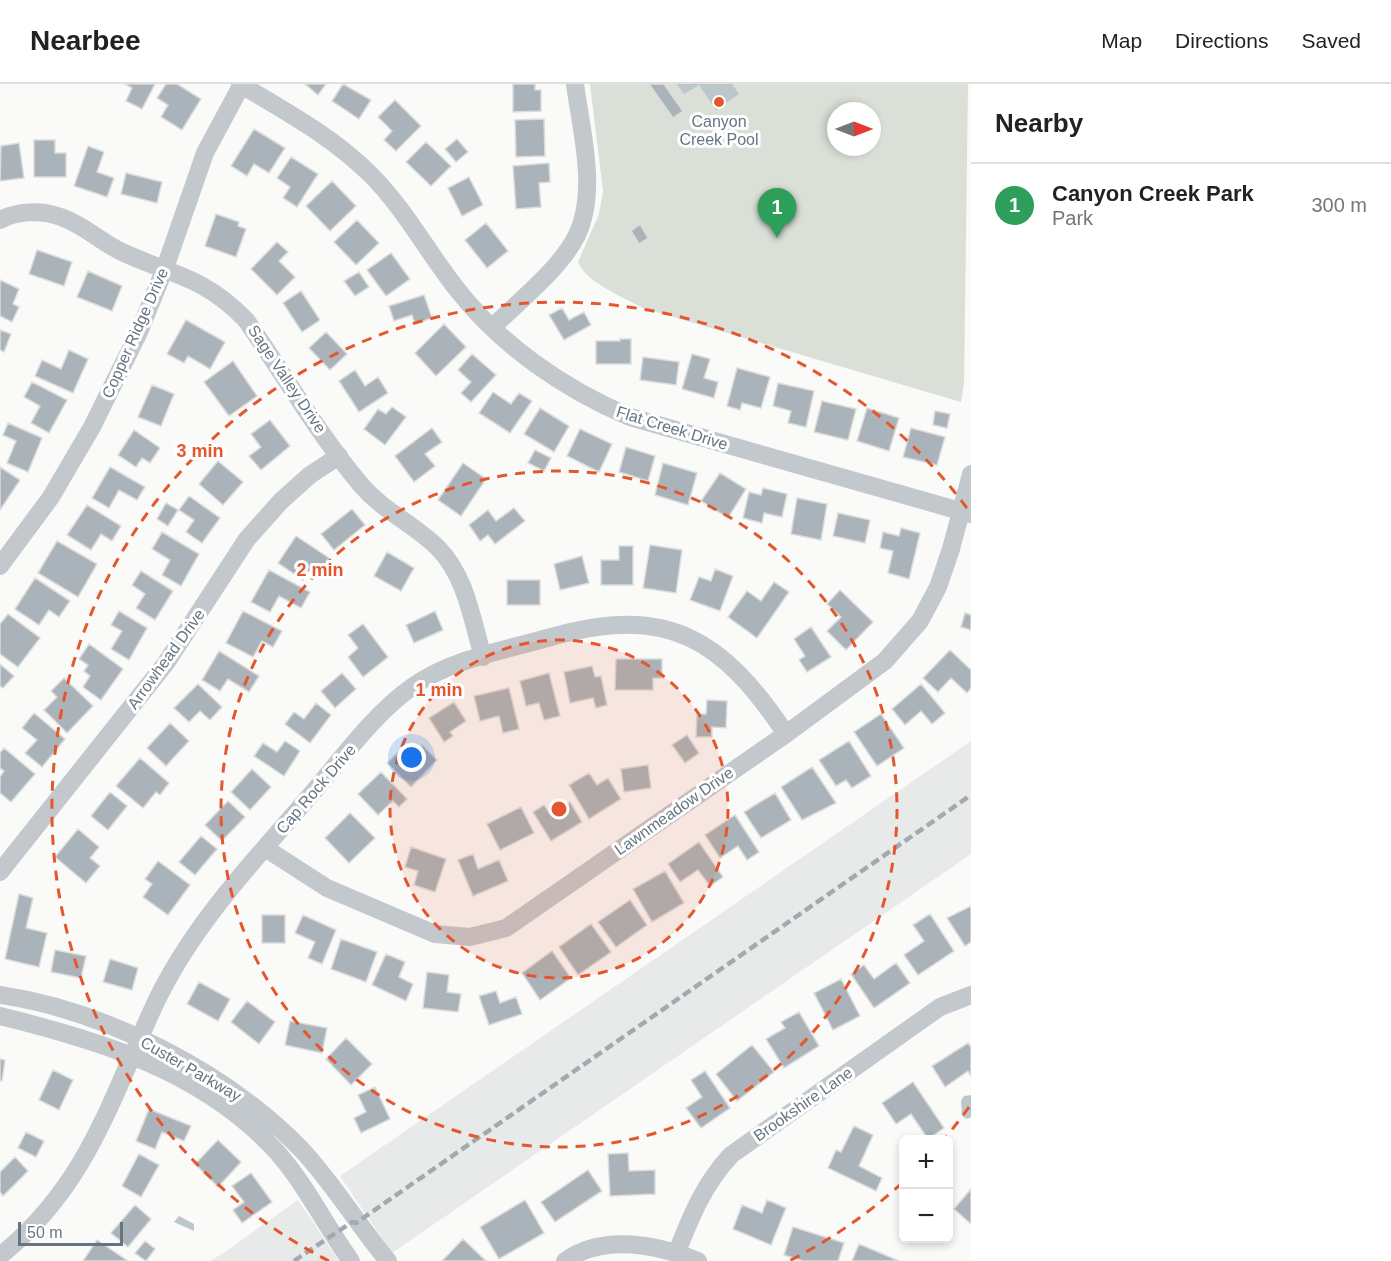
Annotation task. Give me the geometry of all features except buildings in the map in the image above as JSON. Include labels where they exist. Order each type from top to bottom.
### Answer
[{"type":"street","name":"Flat Creek Drive","points":[[241,84],[319,131],[369,174],[386,190],[457,289],[493,327],[537,365],[591,400],[630,417],[967,513]]},
{"type":"street","name":"Copper Ridge Drive","points":[[0,566],[51,497],[81,446],[139,332],[165,268],[205,153],[241,84]]},
{"type":"street","points":[[493,327],[562,258],[581,225],[586,176],[574,84]]},
{"type":"street","name":"Sage Valley Drive","points":[[0,220],[20,213],[60,216],[121,251],[208,287],[228,301],[246,320],[362,486],[389,513],[439,549],[453,567],[462,586],[483,657]]},
{"type":"street","name":"Arrowhead Drive","points":[[0,872],[166,663],[247,539],[281,501],[310,475],[339,456]]},
{"type":"street","name":"Lawnmeadow Drive","points":[[265,848],[327,888],[435,934],[462,938],[487,935],[514,924],[874,671],[920,621],[947,564],[967,513],[971,474]]},
{"type":"street","name":"Cap Rock Drive","points":[[0,1256],[38,1223],[66,1188],[110,1108],[169,976],[206,917],[364,733],[396,700],[428,677],[483,657],[585,628],[607,624],[646,625],[693,639],[731,664],[756,689],[786,734]]},
{"type":"street","name":"Custer Parkway","points":[[0,995],[56,1008],[140,1040],[228,1087],[278,1127],[324,1177],[356,1223],[388,1261]]},
{"type":"street","name":"Brookshire Lane","points":[[676,1252],[707,1183],[731,1155],[940,1007],[971,995]]},
{"type":"street","name":"Custer Parkway","points":[[0,1016],[58,1030],[187,1080],[254,1129],[277,1152],[305,1188],[351,1261]]},
{"type":"street","points":[[565,1261],[587,1251],[608,1246],[644,1245],[676,1252],[698,1261]]},
{"type":"shaded area","points":[[590,84],[968,84],[964,384],[961,402],[643,308],[606,289],[589,276],[578,262],[599,214],[603,191]]},
{"type":"shaded area","name":"Canyon Creek Pool","points":[[677,84],[732,84],[739,94],[716,110],[699,85],[684,94]]},
{"type":"shaded area","points":[[971,741],[971,854],[392,1253],[340,1176]]},
{"type":"shaded area","points":[[971,1095],[971,1117],[967,1119],[962,1116],[961,1101],[964,1096]]},
{"type":"shaded area","points":[[298,1200],[339,1261],[210,1261],[225,1252]]},
{"type":"shaded area","points":[[179,1216],[194,1224],[194,1231],[174,1222]]},
{"type":"railway","points":[[294,1261],[352,1222],[356,1223],[971,795]]},
{"type":"place","name":"Canyon Creek Pool","points":[[719,102]]},
{"type":"place","name":"Canyon Creek Park","points":[[777,238]]}]
